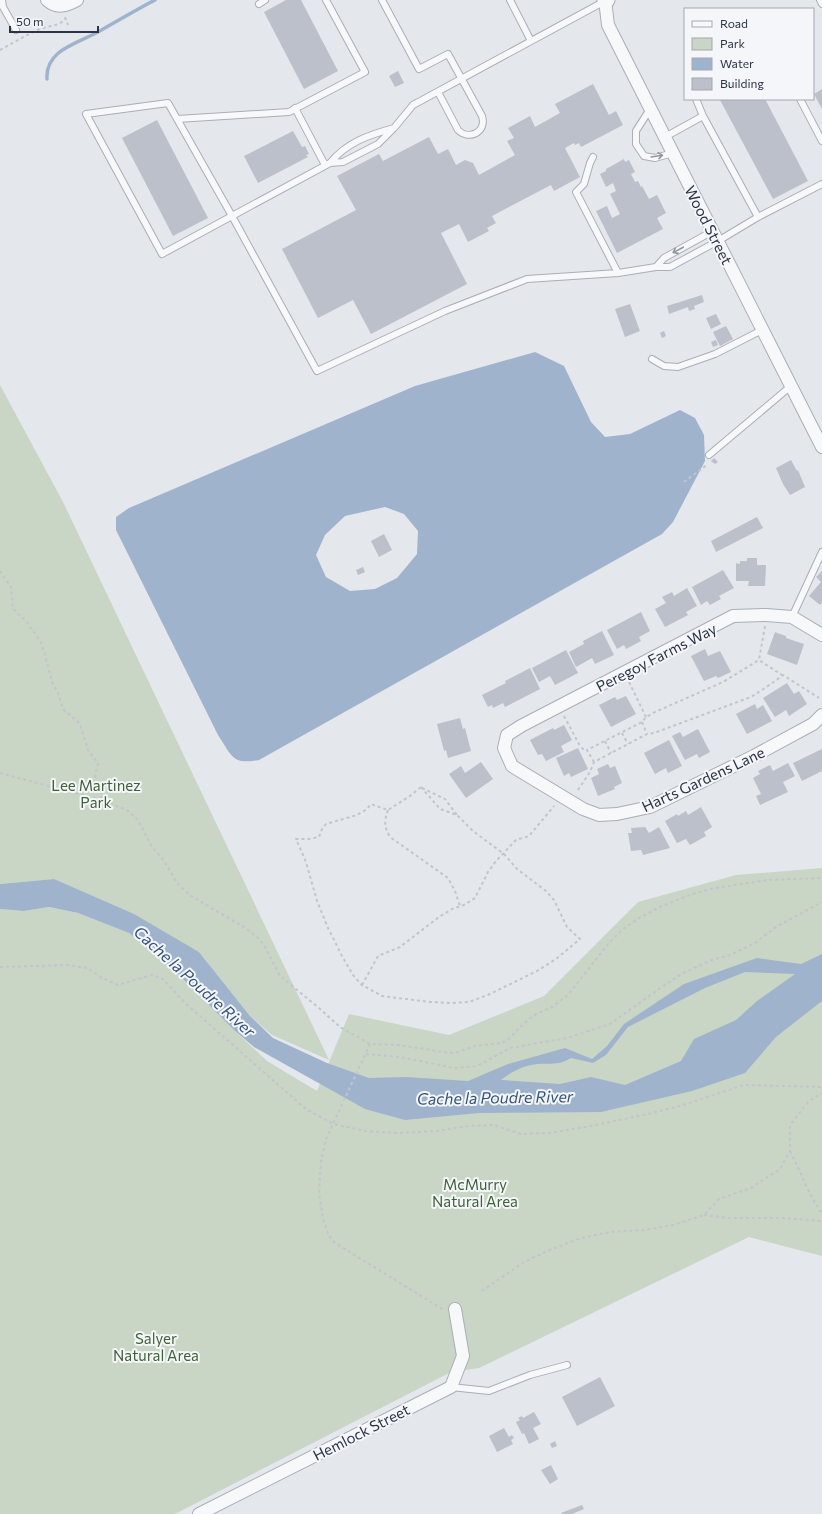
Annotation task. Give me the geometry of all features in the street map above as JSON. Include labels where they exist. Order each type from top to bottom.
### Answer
[{"type":"street","points":[[47,0],[64,12],[77,0]]},
{"type":"street","name":"Wood Street","points":[[606,0],[608,25],[822,447]]},
{"type":"street","name":"Peregoy Farms Way","points":[[504,748],[507,735],[521,726],[733,616],[766,614],[792,617],[822,635]]},
{"type":"street","name":"Harts Gardens Lane","points":[[504,748],[512,766],[583,809],[599,815],[617,814],[650,807],[754,756],[814,724],[822,715]]},
{"type":"street","points":[[451,1387],[463,1356],[452,1311]]},
{"type":"street","name":"Hemlock Street","points":[[199,1514],[451,1387]]},
{"type":"lane","points":[[2,0],[3,6],[16,30]]},
{"type":"lane","points":[[258,4],[266,0]]},
{"type":"lane","points":[[177,119],[288,112],[365,72],[326,0]]},
{"type":"lane","points":[[382,0],[418,69],[448,54],[484,120],[483,126],[479,132],[474,135],[462,134],[458,130],[438,92]]},
{"type":"lane","points":[[510,0],[531,41]]},
{"type":"lane","points":[[328,164],[342,162],[378,144],[394,128],[413,105],[606,0]]},
{"type":"lane","points":[[820,0],[822,4]]},
{"type":"lane","points":[[696,100],[702,116],[758,217]]},
{"type":"lane","points":[[801,100],[822,141]]},
{"type":"lane","points":[[394,128],[372,134],[352,144],[339,152],[328,164],[232,216],[162,254],[86,114],[168,103],[232,216],[317,371],[445,311],[527,279],[618,273],[656,267],[670,267],[715,236]]},
{"type":"lane","points":[[295,108],[328,164]]},
{"type":"lane","points":[[650,109],[636,131],[636,144],[644,156],[655,158],[673,153]]},
{"type":"lane","points":[[665,137],[702,116]]},
{"type":"lane","points":[[594,157],[590,163],[584,184],[576,192],[618,273]]},
{"type":"lane","points":[[656,267],[664,258],[758,217],[822,184]]},
{"type":"lane","points":[[652,359],[664,366],[678,367],[715,354],[762,330]]},
{"type":"lane","points":[[711,453],[791,386]]},
{"type":"lane","points":[[792,617],[822,552]]},
{"type":"lane","points":[[451,1387],[489,1391],[530,1375],[567,1365]]},
{"type":"path","points":[[64,12],[68,25]]},
{"type":"path","points":[[0,50],[40,29],[54,26],[64,21],[64,12]]},
{"type":"path","points":[[684,482],[709,463],[714,455],[711,453]]},
{"type":"path","points":[[0,571],[11,587],[13,609],[27,622],[40,641],[52,682],[58,693],[62,709],[80,724],[88,750],[98,763],[94,782],[101,793],[101,800]]},
{"type":"path","points":[[760,660],[765,623]]},
{"type":"path","points":[[760,660],[819,698]]},
{"type":"path","points":[[587,750],[642,722],[646,717],[724,682],[760,660]]},
{"type":"path","points":[[578,790],[590,772],[594,762],[647,734],[654,733],[751,697],[783,675]]},
{"type":"path","points":[[628,682],[646,717]]},
{"type":"path","points":[[564,715],[580,746],[587,750],[594,762]]},
{"type":"path","points":[[642,722],[647,734]]},
{"type":"path","points":[[622,732],[628,744]]},
{"type":"path","points":[[605,741],[611,753]]},
{"type":"path","points":[[0,773],[101,800],[127,810],[134,815],[151,845],[164,861],[177,883],[191,896],[244,927],[257,937],[264,945],[280,976],[340,1027],[370,1044],[399,1045],[450,1053],[475,1046],[505,1042],[534,1015],[552,1007],[568,995],[608,944],[623,929],[654,911],[687,896],[709,889],[768,880],[822,878]]},
{"type":"path","points":[[388,810],[371,804],[367,809],[357,815],[326,824],[322,828],[318,837],[296,839],[306,862],[317,901],[328,928],[353,975],[362,985],[382,996],[437,1002],[469,1002],[490,994],[537,971],[572,947],[580,939],[567,927],[554,900],[546,891],[517,869],[504,854],[473,831],[457,815],[445,799],[421,787]]},
{"type":"path","points":[[421,787],[388,810],[385,818],[385,828],[390,837],[448,878],[455,891],[460,907]]},
{"type":"path","points":[[421,787],[440,809],[457,815]]},
{"type":"path","points":[[362,985],[378,956],[400,947],[439,917],[460,907],[474,898],[488,872],[496,861],[516,840],[529,836],[554,806]]},
{"type":"path","points":[[366,1054],[400,1057],[454,1068],[477,1066],[510,1048],[567,1038],[610,1024],[656,990],[683,973],[712,960],[730,955],[755,943],[776,927],[822,902]]},
{"type":"path","points":[[0,967],[68,965],[87,968],[102,978],[118,985],[152,975],[163,979],[184,1002],[307,1110],[334,1124],[365,1131],[398,1133],[437,1131],[468,1126],[494,1125],[521,1134],[550,1133],[586,1128],[662,1110],[744,1085],[822,1087]]},
{"type":"path","points":[[370,1044],[326,1139],[321,1161],[319,1193],[322,1219],[329,1236],[335,1243],[452,1311]]},
{"type":"path","points":[[822,1093],[809,1101],[790,1125],[790,1151],[802,1173],[812,1200],[822,1213]]},
{"type":"path","points":[[704,1215],[719,1199],[751,1188],[780,1169],[790,1151]]},
{"type":"path","points":[[482,1291],[524,1262],[552,1249],[581,1238],[610,1232],[644,1230],[673,1225],[704,1215],[728,1218],[783,1218],[822,1221]]},
{"type":"green space","name":"Lee Martinez Park","points":[[0,385],[63,502],[329,1060],[272,1035],[250,1016],[199,952],[54,879],[0,884]]},
{"type":"green space","points":[[822,868],[822,1256],[749,1237],[479,1368],[451,1372],[175,1514],[0,1514],[0,909],[24,911],[49,907],[78,913],[129,933],[171,967],[267,1061],[317,1091],[349,1014],[449,1035],[544,996],[638,902],[736,875]]},
{"type":"water","points":[[535,352],[564,366],[591,422],[605,437],[630,434],[680,410],[695,418],[704,435],[705,461],[673,522],[662,534],[259,760],[238,760],[230,753],[218,735],[116,530],[116,517],[129,508],[415,386]],"holes":[[[385,507],[404,514],[418,531],[417,554],[397,578],[375,589],[350,591],[326,577],[316,555],[325,535],[345,516]]]},
{"type":"water","name":"Cache la Poudre River","points":[[54,879],[134,914],[199,952],[250,1016],[273,1038],[327,1063],[369,1078],[406,1077],[468,1081],[508,1064],[565,1048],[592,1059],[607,1046],[624,1024],[684,984],[757,958],[801,964],[822,954],[822,1001],[776,1037],[745,1073],[692,1091],[601,1112],[479,1113],[405,1120],[365,1109],[254,1047],[234,1030],[171,967],[129,933],[78,913],[49,907],[24,911],[0,909],[0,884]],"holes":[[[745,972],[795,974],[757,1001],[736,1020],[694,1039],[681,1061],[625,1085],[591,1077],[560,1084],[501,1080],[518,1069],[538,1064],[554,1064],[571,1058],[593,1063],[606,1055],[628,1027],[705,988]]]},
{"type":"building","points":[[286,0],[301,0],[338,71],[304,89],[264,12]]},
{"type":"building","points":[[398,71],[404,83],[395,87],[389,76]]},
{"type":"building","points":[[593,84],[609,115],[616,111],[623,125],[581,147],[579,143],[575,145],[574,143],[565,148],[580,177],[554,191],[551,185],[492,216],[496,223],[487,228],[489,231],[468,242],[459,224],[441,233],[467,284],[371,334],[353,300],[318,318],[282,249],[356,210],[337,176],[379,154],[383,161],[429,137],[438,154],[448,149],[456,165],[465,160],[473,163],[479,175],[515,155],[507,141],[514,138],[508,128],[530,116],[535,127],[560,113],[555,104]]},
{"type":"building","points":[[822,89],[822,109],[814,94]]},
{"type":"building","points":[[720,100],[766,100],[808,181],[773,199]]},
{"type":"building","points":[[157,120],[208,218],[173,236],[122,138]]},
{"type":"building","points":[[293,131],[302,147],[305,146],[309,154],[306,155],[308,157],[258,183],[244,156]]},
{"type":"building","points":[[624,159],[625,162],[629,160],[635,172],[631,174],[635,182],[638,181],[649,199],[657,195],[666,213],[657,218],[663,229],[617,253],[596,211],[607,206],[612,218],[620,214],[610,194],[616,191],[613,183],[606,187],[600,174]]},
{"type":"building","points":[[702,295],[704,302],[694,306],[695,309],[689,311],[688,307],[669,314],[667,306]]},
{"type":"building","points":[[630,304],[640,331],[625,337],[615,309]]},
{"type":"building","points":[[716,314],[721,324],[711,329],[706,318]]},
{"type":"building","points":[[726,326],[733,339],[720,346],[713,332]]},
{"type":"building","points":[[664,331],[666,336],[662,338],[660,333]]},
{"type":"building","points":[[716,340],[718,345],[713,347],[711,342]]},
{"type":"building","points":[[714,458],[718,462],[715,464],[711,461]]},
{"type":"building","points":[[791,460],[797,471],[798,470],[805,487],[790,495],[776,468]]},
{"type":"building","points":[[757,517],[763,528],[716,552],[711,541]]},
{"type":"building","points":[[384,534],[392,550],[379,557],[371,541]]},
{"type":"building","points":[[747,558],[757,558],[757,565],[766,565],[765,586],[748,586],[749,581],[736,581],[736,563],[740,564],[740,561],[747,561]]},
{"type":"building","points":[[363,567],[365,572],[358,575],[356,570]]},
{"type":"building","points":[[723,570],[734,588],[719,596],[721,599],[710,605],[707,601],[701,605],[692,587]]},
{"type":"building","points":[[822,571],[822,602],[820,605],[809,596],[821,582],[816,577]]},
{"type":"building","points":[[687,588],[697,606],[686,612],[688,615],[665,627],[655,609],[666,603],[662,597],[672,592],[674,596]]},
{"type":"building","points":[[641,612],[650,631],[639,637],[641,641],[626,649],[624,645],[617,649],[607,630]]},
{"type":"building","points":[[602,631],[614,655],[595,664],[592,658],[576,667],[569,652],[584,644],[583,641]]},
{"type":"building","points":[[775,632],[786,636],[786,638],[804,644],[797,665],[767,654]]},
{"type":"building","points":[[705,649],[708,656],[720,651],[731,672],[718,678],[716,676],[704,681],[691,656]]},
{"type":"building","points":[[566,650],[578,673],[555,685],[550,676],[539,682],[532,668]]},
{"type":"building","points":[[530,668],[540,689],[505,707],[503,703],[493,708],[492,705],[488,707],[482,695],[506,683],[505,681]]},
{"type":"building","points":[[787,683],[794,694],[799,691],[807,704],[789,716],[786,710],[775,717],[763,698]]},
{"type":"building","points":[[626,696],[636,714],[611,727],[599,705],[615,697],[617,700]]},
{"type":"building","points":[[755,704],[757,709],[763,705],[772,721],[747,734],[736,714]]},
{"type":"building","points":[[460,718],[463,729],[465,728],[471,751],[448,758],[446,750],[444,751],[437,724]]},
{"type":"building","points":[[564,725],[572,740],[561,746],[564,752],[546,761],[542,754],[538,755],[530,740],[553,728],[554,730]]},
{"type":"building","points":[[698,729],[710,752],[699,758],[697,754],[685,760],[672,736],[680,732],[683,737]]},
{"type":"building","points":[[669,740],[682,766],[668,773],[666,768],[655,774],[644,753]]},
{"type":"building","points":[[578,748],[588,769],[571,777],[569,773],[564,776],[556,758]]},
{"type":"building","points":[[822,749],[822,771],[802,781],[793,763]]},
{"type":"building","points":[[481,762],[493,779],[466,798],[449,774],[461,766],[465,773]]},
{"type":"building","points":[[788,763],[795,776],[783,782],[788,792],[760,805],[756,796],[761,794],[753,778],[760,774],[758,771],[770,765],[773,771]]},
{"type":"building","points":[[608,764],[610,768],[615,766],[622,783],[614,787],[615,789],[598,796],[591,778],[599,774],[597,769]]},
{"type":"building","points":[[701,807],[712,827],[704,832],[706,836],[690,845],[686,839],[677,843],[665,821],[686,811],[688,815]]},
{"type":"building","points":[[645,827],[649,833],[659,827],[670,848],[643,855],[641,850],[631,851],[628,833],[632,833],[631,828]]},
{"type":"building","points":[[600,1377],[615,1406],[577,1426],[562,1397]]},
{"type":"building","points":[[534,1412],[541,1424],[533,1428],[539,1439],[529,1444],[524,1433],[522,1434],[516,1422],[520,1420],[518,1418],[522,1416],[523,1418]]},
{"type":"building","points":[[504,1428],[509,1437],[512,1435],[514,1438],[511,1440],[513,1444],[497,1452],[489,1436]]},
{"type":"building","points":[[555,1441],[557,1446],[552,1448],[550,1444]]},
{"type":"building","points":[[551,1465],[558,1479],[550,1484],[541,1470]]},
{"type":"building","points":[[582,1505],[584,1509],[572,1514],[561,1513]]},
{"type":"waterway","points":[[47,79],[51,61],[57,54],[155,0]]},
{"type":"park label","name":"McMurry Natural Area","points":[[475,1192]]},
{"type":"park label","name":"Salyer Natural Area","points":[[156,1346]]}]
